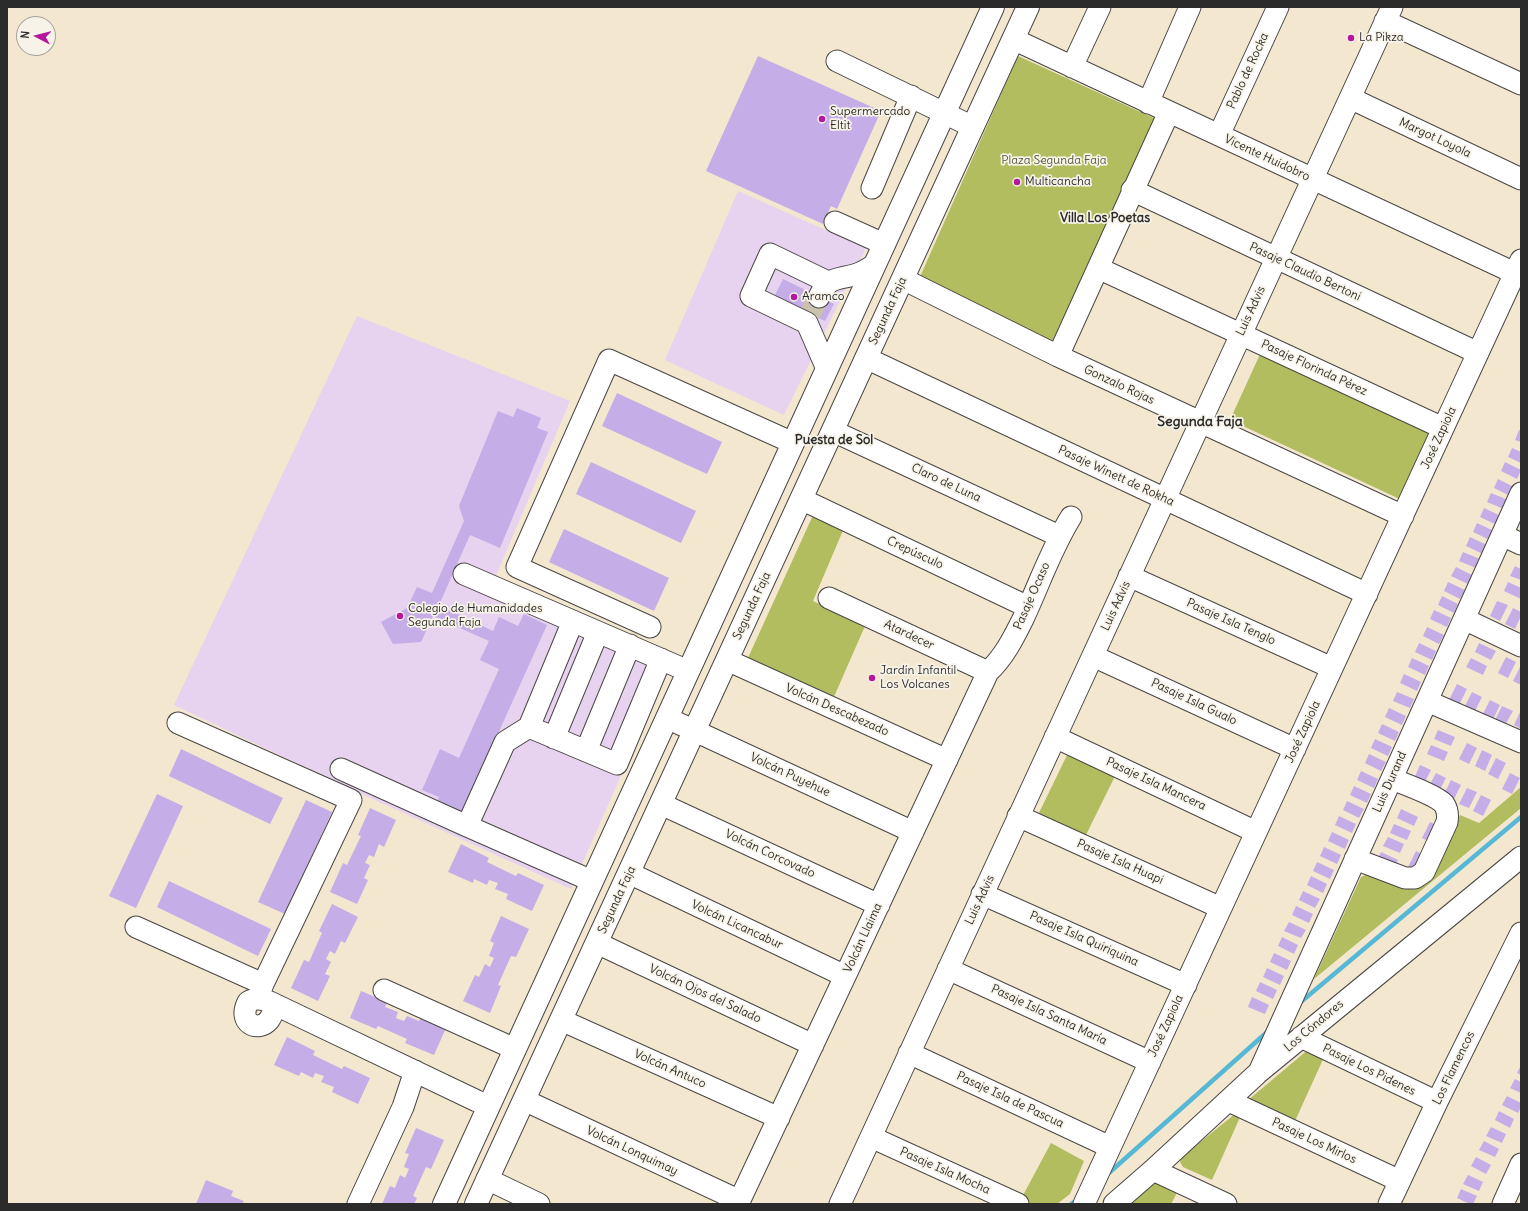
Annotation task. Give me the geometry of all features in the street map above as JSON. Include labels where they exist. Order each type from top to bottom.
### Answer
[{"type":"main road","points":[[444,1204],[993,7]]},
{"type":"main road","name":"Segunda Faja","points":[[476,1204],[662,804],[1028,7]]},
{"type":"street","points":[[1072,67],[1100,7]]},
{"type":"street","points":[[1148,103],[1190,7]]},
{"type":"street","name":"Pablo de Rocka","points":[[1219,135],[1278,7]]},
{"type":"street","points":[[1388,14],[1521,84]]},
{"type":"street","name":"Luis Advis","points":[[840,1204],[1388,14]]},
{"type":"street","name":"Vicente Huidobro","points":[[1013,39],[1312,179],[1519,270]]},
{"type":"street","points":[[837,61],[972,127]]},
{"type":"street","points":[[872,188],[911,96]]},
{"type":"street","name":"Margot Loyola","points":[[1350,98],[1521,178]]},
{"type":"street","points":[[1058,356],[1132,190],[1169,112]]},
{"type":"street","name":"Pasaje Claudio Bertoni","points":[[1132,190],[1478,353]]},
{"type":"street","points":[[835,222],[884,244]]},
{"type":"street","points":[[827,369],[816,304],[836,278],[856,275],[874,265]]},
{"type":"street","name":"Pasaje Florinda Pérez","points":[[1098,268],[1443,428]]},
{"type":"street","name":"José Zapiola","points":[[1084,1204],[1443,428],[1519,270]]},
{"type":"street","name":"Gonzalo Rojas","points":[[903,279],[1058,356],[1403,516]]},
{"type":"street","name":"Pasaje Winett de Rokha","points":[[866,358],[1367,594]]},
{"type":"street","points":[[650,627],[517,567],[609,360],[782,438]]},
{"type":"street","name":"Claro de Luna","points":[[833,431],[1059,536]]},
{"type":"street","name":"Luis Durand","points":[[1259,1072],[1521,493]]},
{"type":"street","name":"Crepúsculo","points":[[801,499],[1028,607]]},
{"type":"street","name":"Pasaje Ocaso","points":[[988,672],[998,663],[1010,645],[1059,536],[1071,517]]},
{"type":"street","points":[[1502,535],[1521,544]]},
{"type":"street","points":[[464,574],[688,671]]},
{"type":"street","name":"Pasaje Isla Tenglo","points":[[1129,576],[1332,668]]},
{"type":"street","name":"Atardecer","points":[[830,598],[988,672]]},
{"type":"street","points":[[1464,619],[1521,646]]},
{"type":"street","points":[[467,826],[505,742],[529,727],[573,621]]},
{"type":"street","points":[[554,738],[598,632]]},
{"type":"street","points":[[586,751],[630,645]]},
{"type":"street","name":"Pasaje Isla Gualo","points":[[1093,656],[1295,749]]},
{"type":"street","points":[[529,727],[617,764],[661,659]]},
{"type":"street","name":"Volcán Descabezado","points":[[727,660],[947,760]]},
{"type":"street","name":"Volcán Llaima","points":[[739,1203],[988,672]]},
{"type":"street","points":[[1427,701],[1521,742]]},
{"type":"street","name":"Volcán Puyehue","points":[[667,718],[913,832]]},
{"type":"street","points":[[178,724],[352,800],[266,996]]},
{"type":"street","name":"Pasaje Isla Mancera","points":[[1055,737],[1256,832]]},
{"type":"street","points":[[341,770],[592,881]]},
{"type":"street","points":[[1355,859],[1405,878],[1415,878],[1424,872],[1447,822],[1448,815],[1446,809],[1439,800],[1392,778]]},
{"type":"street","name":"Volcán Corcovado","points":[[662,804],[879,905]]},
{"type":"street","name":"Pasaje Isla Huapi","points":[[1018,816],[1221,908]]},
{"type":"street","name":"Los Cóndores","points":[[1114,1204],[1229,1101],[1259,1072],[1521,857]]},
{"type":"street","name":"Volcán Licancabur","points":[[629,874],[845,976]]},
{"type":"street","name":"Pasaje Isla Quiriquina","points":[[982,894],[1186,985]]},
{"type":"street","points":[[136,927],[266,996],[414,1071],[489,1106]]},
{"type":"street","name":"Los Flamencos","points":[[1389,1204],[1437,1102],[1521,933]]},
{"type":"street","name":"Volcán Ojos del Salado","points":[[597,943],[813,1045]]},
{"type":"street","name":"Pasaje Isla Santa María","points":[[948,969],[1150,1062]]},
{"type":"street","points":[[384,990],[515,1049]]},
{"type":"street","name":"Volcán Antuco","points":[[561,1020],[779,1118]]},
{"type":"street","name":"Pasaje Los Pidenes","points":[[1301,1037],[1437,1102]]},
{"type":"street","name":"Pasaje Isla de Pascua","points":[[909,1053],[1110,1147]]},
{"type":"street","points":[[358,1204],[403,1107],[414,1071]]},
{"type":"street","name":"Volcán Lonquimay","points":[[524,1100],[739,1203]]},
{"type":"street","name":"Pasaje Los Mirlos","points":[[1229,1101],[1400,1181]]},
{"type":"street","name":"Pasaje Isla Mocha","points":[[871,1137],[1018,1204]]},
{"type":"street","points":[[1503,1204],[1521,1164]]},
{"type":"street","points":[[1153,1170],[1190,1197],[1226,1204]]},
{"type":"street","points":[[487,1179],[539,1204]]},
{"type":"shaded area","points":[[738,191],[866,248],[784,415],[665,360]]},
{"type":"shaded area","name":"Colegio de Humanidades Segunda Faja","points":[[357,316],[570,401],[495,578],[675,653],[571,889],[366,796],[174,705]]},
{"type":"green space","name":"Plaza Segunda Faja","points":[[1018,56],[1156,119],[1052,342],[919,279]]},
{"type":"green space","points":[[1261,352],[1435,433],[1404,501],[1230,420]]},
{"type":"green space","points":[[814,513],[844,528],[813,601],[865,626],[833,699],[747,660]]},
{"type":"green space","points":[[1069,751],[1116,774],[1084,839],[1037,817]]},
{"type":"green space","points":[[1521,787],[1521,808],[1314,979],[1361,877],[1370,873],[1431,878],[1460,815],[1479,823]]},
{"type":"green space","points":[[1310,1048],[1325,1055],[1295,1121],[1247,1101]]},
{"type":"green space","points":[[1236,1113],[1241,1115],[1212,1180],[1183,1167],[1180,1162],[1182,1157]]},
{"type":"green space","points":[[1051,1143],[1084,1161],[1070,1194],[1057,1204],[1029,1204],[1021,1199]]},
{"type":"green space","points":[[1152,1178],[1178,1191],[1171,1204],[1125,1204]]},
{"type":"building","points":[[758,56],[881,111],[837,209],[831,206],[823,224],[706,171]]},
{"type":"building","points":[[783,279],[834,304],[825,321],[774,297]]},
{"type":"building","points":[[617,393],[722,442],[707,474],[602,426]]},
{"type":"building","points":[[517,408],[541,418],[537,428],[548,432],[500,548],[470,535],[439,605],[493,631],[499,617],[518,626],[524,614],[547,625],[460,818],[435,807],[439,797],[422,790],[440,749],[459,758],[499,669],[480,660],[489,641],[433,616],[421,642],[393,644],[381,622],[407,608],[417,587],[432,593],[464,521],[459,506],[498,411],[513,417]]},
{"type":"building","points":[[1519,430],[1521,431],[1521,442],[1515,440]]},
{"type":"building","points":[[1512,448],[1521,452],[1521,463],[1508,457]]},
{"type":"building","points":[[591,462],[696,511],[681,543],[576,494]]},
{"type":"building","points":[[1505,462],[1521,470],[1517,479],[1501,471]]},
{"type":"building","points":[[1498,479],[1514,487],[1510,496],[1494,488]]},
{"type":"building","points":[[1491,493],[1508,500],[1504,509],[1487,502]]},
{"type":"building","points":[[1484,508],[1501,516],[1497,525],[1480,517]]},
{"type":"building","points":[[1477,523],[1494,531],[1490,540],[1473,532]]},
{"type":"building","points":[[564,529],[669,578],[654,611],[549,562]]},
{"type":"building","points":[[1470,537],[1487,545],[1483,554],[1466,546]]},
{"type":"building","points":[[1463,552],[1480,559],[1476,568],[1459,561]]},
{"type":"building","points":[[1515,566],[1521,569],[1521,580],[1510,576]]},
{"type":"building","points":[[1456,567],[1472,575],[1468,584],[1451,576]]},
{"type":"building","points":[[1448,582],[1465,590],[1460,599],[1444,591]]},
{"type":"building","points":[[1508,582],[1521,588],[1521,599],[1504,591]]},
{"type":"building","points":[[1442,596],[1458,604],[1454,613],[1438,605]]},
{"type":"building","points":[[1497,601],[1508,605],[1500,621],[1490,616]]},
{"type":"building","points":[[1513,608],[1521,612],[1521,616],[1515,629],[1505,624]]},
{"type":"building","points":[[1434,610],[1451,618],[1447,627],[1430,619]]},
{"type":"building","points":[[1427,627],[1444,635],[1439,644],[1423,636]]},
{"type":"building","points":[[1419,643],[1436,651],[1432,660],[1415,652]]},
{"type":"building","points":[[1479,643],[1496,651],[1491,660],[1475,652]]},
{"type":"building","points":[[1506,657],[1516,662],[1508,678],[1498,673]]},
{"type":"building","points":[[1412,658],[1429,666],[1425,675],[1408,667]]},
{"type":"building","points":[[1471,658],[1487,666],[1483,675],[1466,667]]},
{"type":"building","points":[[1521,665],[1521,685],[1513,681]]},
{"type":"building","points":[[1404,674],[1421,682],[1417,691],[1400,683]]},
{"type":"building","points":[[1457,684],[1467,689],[1459,705],[1449,700]]},
{"type":"building","points":[[1397,692],[1414,699],[1410,708],[1393,701]]},
{"type":"building","points":[[1472,692],[1482,697],[1474,713],[1464,708]]},
{"type":"building","points":[[1490,700],[1500,705],[1492,721],[1482,716]]},
{"type":"building","points":[[1502,706],[1513,711],[1504,727],[1494,722]]},
{"type":"building","points":[[1389,708],[1406,716],[1402,725],[1385,717]]},
{"type":"building","points":[[1521,710],[1521,729],[1514,725]]},
{"type":"building","points":[[1382,724],[1399,732],[1395,741],[1378,733]]},
{"type":"building","points":[[1438,730],[1455,737],[1451,746],[1434,739]]},
{"type":"building","points":[[1375,739],[1392,747],[1388,756],[1371,748]]},
{"type":"building","points":[[1467,743],[1477,748],[1469,764],[1459,759]]},
{"type":"building","points":[[1431,745],[1448,752],[1444,761],[1427,754]]},
{"type":"building","points":[[181,749],[283,798],[270,824],[169,776]]},
{"type":"building","points":[[1482,750],[1492,755],[1485,771],[1475,766]]},
{"type":"building","points":[[1369,754],[1386,762],[1381,771],[1365,763]]},
{"type":"building","points":[[1496,758],[1506,763],[1498,779],[1488,774]]},
{"type":"building","points":[[1420,765],[1431,770],[1423,786],[1413,781]]},
{"type":"building","points":[[1361,771],[1378,779],[1374,788],[1357,780]]},
{"type":"building","points":[[1436,773],[1446,778],[1438,793],[1428,788]]},
{"type":"building","points":[[1510,773],[1520,778],[1512,794],[1502,789]]},
{"type":"building","points":[[1451,780],[1461,785],[1453,801],[1443,796]]},
{"type":"building","points":[[1354,786],[1371,794],[1367,803],[1350,795]]},
{"type":"building","points":[[1467,788],[1477,792],[1469,808],[1459,804]]},
{"type":"building","points":[[157,794],[183,806],[136,908],[109,896]]},
{"type":"building","points":[[1481,795],[1491,800],[1483,816],[1473,811]]},
{"type":"building","points":[[306,800],[332,812],[285,914],[258,902]]},
{"type":"building","points":[[1347,801],[1364,809],[1359,818],[1343,810]]},
{"type":"building","points":[[370,808],[396,820],[384,847],[379,844],[374,857],[369,855],[365,863],[370,865],[364,878],[368,880],[357,904],[330,892],[343,863],[347,865],[361,836],[358,835]]},
{"type":"building","points":[[1401,809],[1418,817],[1414,826],[1397,818]]},
{"type":"building","points":[[1339,816],[1356,824],[1352,833],[1335,825]]},
{"type":"building","points":[[1430,822],[1440,827],[1432,843],[1422,838]]},
{"type":"building","points":[[1394,824],[1411,831],[1407,840],[1390,833]]},
{"type":"building","points":[[1332,832],[1349,840],[1345,849],[1328,841]]},
{"type":"building","points":[[1388,837],[1404,844],[1400,853],[1383,846]]},
{"type":"building","points":[[461,844],[489,858],[487,862],[516,876],[518,873],[544,885],[532,911],[506,899],[508,894],[495,889],[498,883],[489,880],[487,885],[474,879],[473,883],[448,872]]},
{"type":"building","points":[[1324,847],[1341,855],[1337,864],[1320,856]]},
{"type":"building","points":[[1416,851],[1426,856],[1418,872],[1408,867]]},
{"type":"building","points":[[1381,852],[1398,860],[1394,869],[1377,861]]},
{"type":"building","points":[[1317,862],[1334,870],[1330,879],[1313,871]]},
{"type":"building","points":[[1311,876],[1327,884],[1323,893],[1307,885]]},
{"type":"building","points":[[169,881],[271,929],[258,956],[157,907]]},
{"type":"building","points":[[1303,891],[1320,899],[1315,908],[1299,900]]},
{"type":"building","points":[[332,904],[358,917],[345,943],[341,941],[335,954],[330,951],[326,959],[331,962],[325,974],[330,976],[318,1001],[291,988],[304,960],[309,962],[322,933],[319,931]]},
{"type":"building","points":[[1296,906],[1313,914],[1309,923],[1292,915]]},
{"type":"building","points":[[501,916],[529,929],[516,957],[511,956],[498,985],[501,986],[490,1013],[463,1001],[475,975],[479,977],[485,964],[490,967],[494,958],[489,956],[494,943],[490,941]]},
{"type":"building","points":[[1289,922],[1306,930],[1301,938],[1284,931]]},
{"type":"building","points":[[1282,937],[1298,945],[1294,954],[1278,946]]},
{"type":"building","points":[[1274,953],[1291,961],[1287,970],[1270,962]]},
{"type":"building","points":[[1267,968],[1284,976],[1280,985],[1263,977]]},
{"type":"building","points":[[1260,982],[1277,990],[1273,999],[1256,991]]},
{"type":"building","points":[[361,991],[387,1002],[385,1007],[398,1012],[396,1018],[404,1021],[407,1016],[419,1021],[421,1017],[446,1028],[434,1055],[405,1043],[407,1039],[378,1026],[376,1029],[350,1018]]},
{"type":"building","points":[[1252,997],[1269,1005],[1265,1014],[1248,1007]]},
{"type":"building","points":[[287,1037],[315,1051],[313,1055],[342,1069],[344,1066],[370,1078],[358,1104],[332,1092],[334,1087],[321,1082],[324,1076],[315,1073],[313,1078],[301,1072],[299,1076],[274,1065]]},
{"type":"building","points":[[1521,1065],[1521,1075],[1517,1073]]},
{"type":"building","points":[[1515,1079],[1521,1082],[1521,1093],[1510,1088]]},
{"type":"building","points":[[1507,1096],[1521,1103],[1518,1113],[1502,1105]]},
{"type":"building","points":[[1499,1111],[1514,1119],[1510,1128],[1495,1120]]},
{"type":"building","points":[[1491,1127],[1506,1134],[1502,1143],[1486,1136]]},
{"type":"building","points":[[416,1128],[444,1140],[431,1169],[426,1167],[413,1196],[417,1198],[414,1204],[382,1204],[390,1186],[395,1188],[400,1175],[405,1178],[409,1169],[404,1167],[409,1154],[405,1153]]},
{"type":"building","points":[[1484,1141],[1499,1149],[1495,1157],[1479,1150]]},
{"type":"building","points":[[1476,1157],[1491,1165],[1486,1174],[1471,1166]]},
{"type":"building","points":[[1468,1175],[1483,1182],[1479,1191],[1463,1184]]},
{"type":"building","points":[[206,1180],[233,1191],[231,1196],[244,1201],[242,1204],[196,1204]]},
{"type":"building","points":[[1461,1189],[1477,1196],[1473,1204],[1457,1198]]},
{"type":"waterway","points":[[1302,1001],[1521,817]]},
{"type":"waterway","points":[[1110,1172],[1266,1033]]},
{"type":"tunnel","points":[[810,314],[819,297]]},
{"type":"place","name":"La Pikza","points":[[1351,38]]},
{"type":"place","name":"Supermercado Eltit","points":[[822,119]]},
{"type":"place","name":"Multicancha","points":[[1017,182]]},
{"type":"place","name":"Aramco","points":[[794,297]]},
{"type":"place","name":"Colegio de Humanidades Segunda Faja","points":[[400,616]]},
{"type":"place","name":"Jardín Infantil Los Volcanes","points":[[872,678]]},
{"type":"district","name":"Villa Los Poetas","points":[[1105,218]]},
{"type":"district","name":"Segunda Faja","points":[[1200,422]]},
{"type":"district","name":"Puesta de Sol","points":[[834,440]]}]
